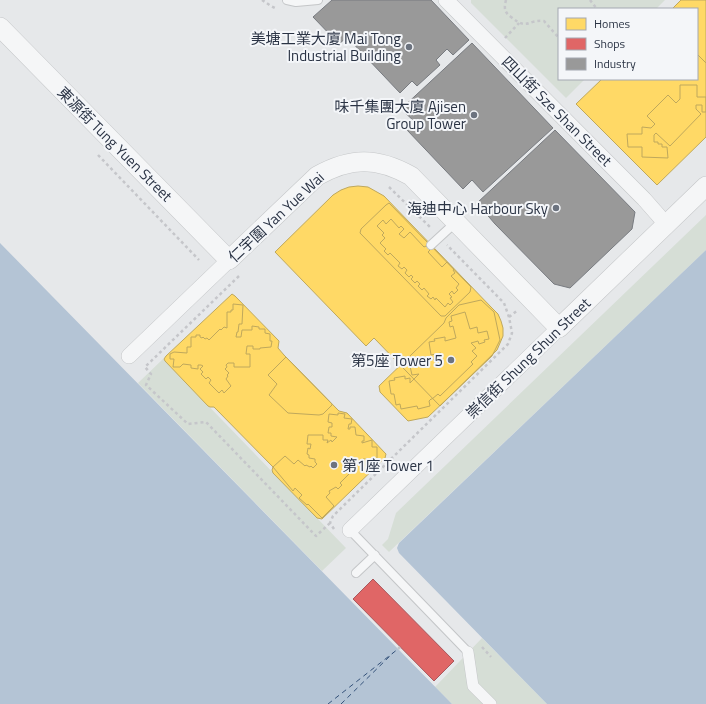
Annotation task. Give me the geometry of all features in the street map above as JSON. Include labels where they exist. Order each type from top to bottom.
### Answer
[{"type":"street","name":"四山街 Sze Shan Street","points":[[446,0],[639,194],[666,224]]},
{"type":"street","name":"東源街 Tung Yuen Street","points":[[0,27],[237,265]]},
{"type":"street","name":"仁宇圍 Yan Yue Wai","points":[[130,356],[237,265],[317,176],[347,162],[381,162],[411,176],[559,328]]},
{"type":"street","name":"崇信街 Shung Shun Street","points":[[343,531],[559,328],[706,186]]},
{"type":"street","points":[[468,652],[473,686],[491,704]]},
{"type":"lane","points":[[288,0],[296,2],[318,0]]},
{"type":"lane","points":[[432,246],[456,222]]},
{"type":"lane","points":[[343,531],[375,555],[468,652]]},
{"type":"lane","points":[[356,573],[375,555]]},
{"type":"path","points":[[506,0],[504,6],[506,13],[519,23],[531,24],[544,21],[558,37]]},
{"type":"path","points":[[590,0],[596,8]]},
{"type":"path","points":[[502,41],[519,23]]},
{"type":"path","points":[[343,531],[330,523],[333,516],[508,344],[512,333],[509,317],[504,303],[391,187],[385,185]]},
{"type":"path","name":"仁宇圍 Yan Yue Wai","points":[[237,265],[145,368],[151,374],[146,385],[188,424],[206,422],[316,536],[330,523]]},
{"type":"path","points":[[478,643],[491,657]]},
{"type":"shaded area","points":[[471,0],[665,0],[657,8],[558,8],[558,80],[584,80],[566,98],[471,3]]},
{"type":"shaded area","points":[[706,215],[706,250],[389,552],[382,545],[388,539],[396,513]]},
{"type":"shaded area","points":[[163,359],[346,548],[322,571],[138,383]]},
{"type":"shaded area","points":[[482,638],[547,704],[452,704],[435,687]]},
{"type":"water","points":[[0,243],[452,704],[0,704]]},
{"type":"water","points":[[706,250],[706,704],[547,704],[399,553],[397,548],[399,543]]},
{"type":"building: Homes","points":[[681,0],[706,0],[706,63],[698,55],[698,8],[673,8]]},
{"type":"building: Homes","points":[[698,55],[706,63],[706,137],[657,185],[576,104],[601,80],[698,80]]},
{"type":"building: Homes","points":[[680,85],[697,85],[697,97],[706,97],[706,112],[702,112],[702,105],[696,105],[696,109],[701,114],[670,146],[656,133],[654,135],[654,142],[662,144],[662,147],[667,147],[668,158],[642,157],[642,147],[628,147],[627,134],[642,134],[642,127],[651,128],[655,124],[647,116],[668,95],[676,103],[680,99]]},
{"type":"building: Homes","points":[[349,187],[368,187],[384,196],[498,314],[501,321],[503,336],[497,350],[440,406],[374,338],[366,346],[275,252],[333,195]]},
{"type":"building: Homes","points":[[389,203],[471,287],[470,292],[445,316],[441,316],[360,233],[361,229]]},
{"type":"building: Homes","points":[[391,219],[399,228],[401,226],[404,229],[399,234],[404,238],[410,232],[424,247],[426,246],[430,250],[428,252],[442,267],[447,262],[454,269],[453,270],[455,273],[451,276],[459,284],[456,288],[458,290],[454,294],[452,291],[449,294],[452,297],[450,298],[453,302],[450,305],[448,303],[445,307],[436,298],[435,300],[433,297],[431,299],[427,296],[429,294],[424,288],[422,290],[418,286],[420,284],[417,281],[415,283],[411,279],[413,277],[411,275],[409,277],[405,273],[407,270],[404,267],[402,269],[398,266],[400,263],[390,253],[388,255],[384,251],[386,249],[380,243],[385,238],[382,235],[384,233],[377,226],[383,220],[386,224]]},
{"type":"building: Homes","points":[[232,294],[279,341],[278,348],[284,355],[339,411],[347,413],[386,454],[385,458],[322,519],[317,518],[273,473],[273,467],[214,407],[208,406],[164,359]]},
{"type":"building: Homes","points":[[481,300],[494,312],[500,340],[492,356],[428,417],[408,421],[380,392],[379,386],[444,323],[446,318],[459,305]]},
{"type":"building: Homes","points":[[233,304],[243,305],[242,324],[239,324],[236,337],[241,337],[242,330],[252,330],[252,326],[259,327],[259,329],[265,329],[265,333],[270,334],[270,341],[272,341],[271,347],[253,349],[253,346],[247,346],[246,354],[250,354],[250,367],[234,367],[234,363],[228,363],[225,369],[229,373],[226,379],[231,386],[224,393],[222,390],[219,393],[209,383],[211,380],[208,377],[206,379],[201,374],[203,372],[200,369],[203,366],[198,365],[198,369],[191,368],[191,365],[183,364],[180,367],[173,367],[174,359],[170,359],[170,354],[174,352],[187,353],[187,347],[191,347],[191,337],[200,335],[200,337],[205,339],[207,338],[209,340],[220,329],[221,330],[224,327],[227,328],[227,312],[231,312],[231,310],[233,310]]},
{"type":"building: Homes","name":"第5座 Tower 5","points":[[465,312],[470,329],[477,327],[478,333],[487,331],[489,339],[484,340],[485,342],[479,344],[478,341],[471,343],[476,348],[472,351],[477,356],[471,362],[473,364],[440,396],[438,394],[431,399],[429,401],[430,406],[418,409],[417,406],[401,409],[400,404],[396,405],[394,394],[391,394],[389,381],[395,380],[394,378],[405,376],[405,379],[410,378],[410,383],[419,374],[412,375],[409,362],[415,361],[414,359],[425,357],[425,361],[435,359],[441,353],[431,355],[429,342],[435,341],[434,339],[445,337],[445,341],[456,338],[453,326],[450,327],[449,322],[452,321],[451,316]]},
{"type":"building: Homes","points":[[286,357],[332,404],[323,414],[288,413],[269,395],[277,384],[268,375]]},
{"type":"building: Homes","name":"第1座 Tower 1","points":[[338,413],[345,414],[344,418],[352,419],[348,429],[350,429],[350,427],[355,427],[356,435],[364,436],[364,441],[362,441],[362,443],[372,440],[372,447],[377,447],[377,462],[369,463],[368,459],[363,459],[363,462],[357,463],[357,460],[354,460],[353,458],[350,461],[353,465],[348,469],[351,472],[340,483],[342,485],[338,489],[336,487],[329,491],[330,493],[326,497],[334,506],[322,518],[308,504],[307,505],[299,498],[302,495],[295,488],[293,491],[273,467],[285,456],[294,464],[298,460],[305,466],[311,466],[313,468],[317,464],[315,459],[309,458],[309,455],[307,454],[308,448],[310,449],[311,444],[307,444],[308,435],[323,435],[323,440],[328,440],[327,443],[331,440],[332,442],[337,437],[331,436],[331,433],[328,433],[329,427],[332,427],[332,423],[328,422],[329,414],[338,415]]},
{"type":"building: Shops","points":[[373,579],[454,661],[434,681],[353,599]]},
{"type":"building: Industry","name":"美塘工業大廈 Mai Tong Industrial Building","points":[[332,0],[431,0],[469,40],[453,55],[447,49],[436,60],[440,65],[417,86],[412,81],[400,93],[347,37],[339,44],[313,17]]},
{"type":"building: Industry","name":"味千集團大廈 Ajisen Group Tower","points":[[472,43],[553,128],[483,192],[472,180],[463,189],[407,130],[415,122],[401,109]]},
{"type":"building: Industry","name":"海迪中心 Harbour Sky","points":[[555,130],[635,212],[632,229],[570,288],[554,284],[495,224],[477,203]]},
{"type":"ferry route","points":[[328,704],[398,649]]},
{"type":"ferry route","points":[[341,704],[393,653]]},
{"type":"place","name":"美塘工業大廈 Mai Tong Industrial Building","points":[[409,47]]},
{"type":"place","name":"味千集團大廈 Ajisen Group Tower","points":[[474,115]]},
{"type":"place","name":"海迪中心 Harbour Sky","points":[[556,208]]},
{"type":"place","name":"第5座 Tower 5","points":[[451,360]]},
{"type":"place","name":"第1座 Tower 1","points":[[334,465]]}]
